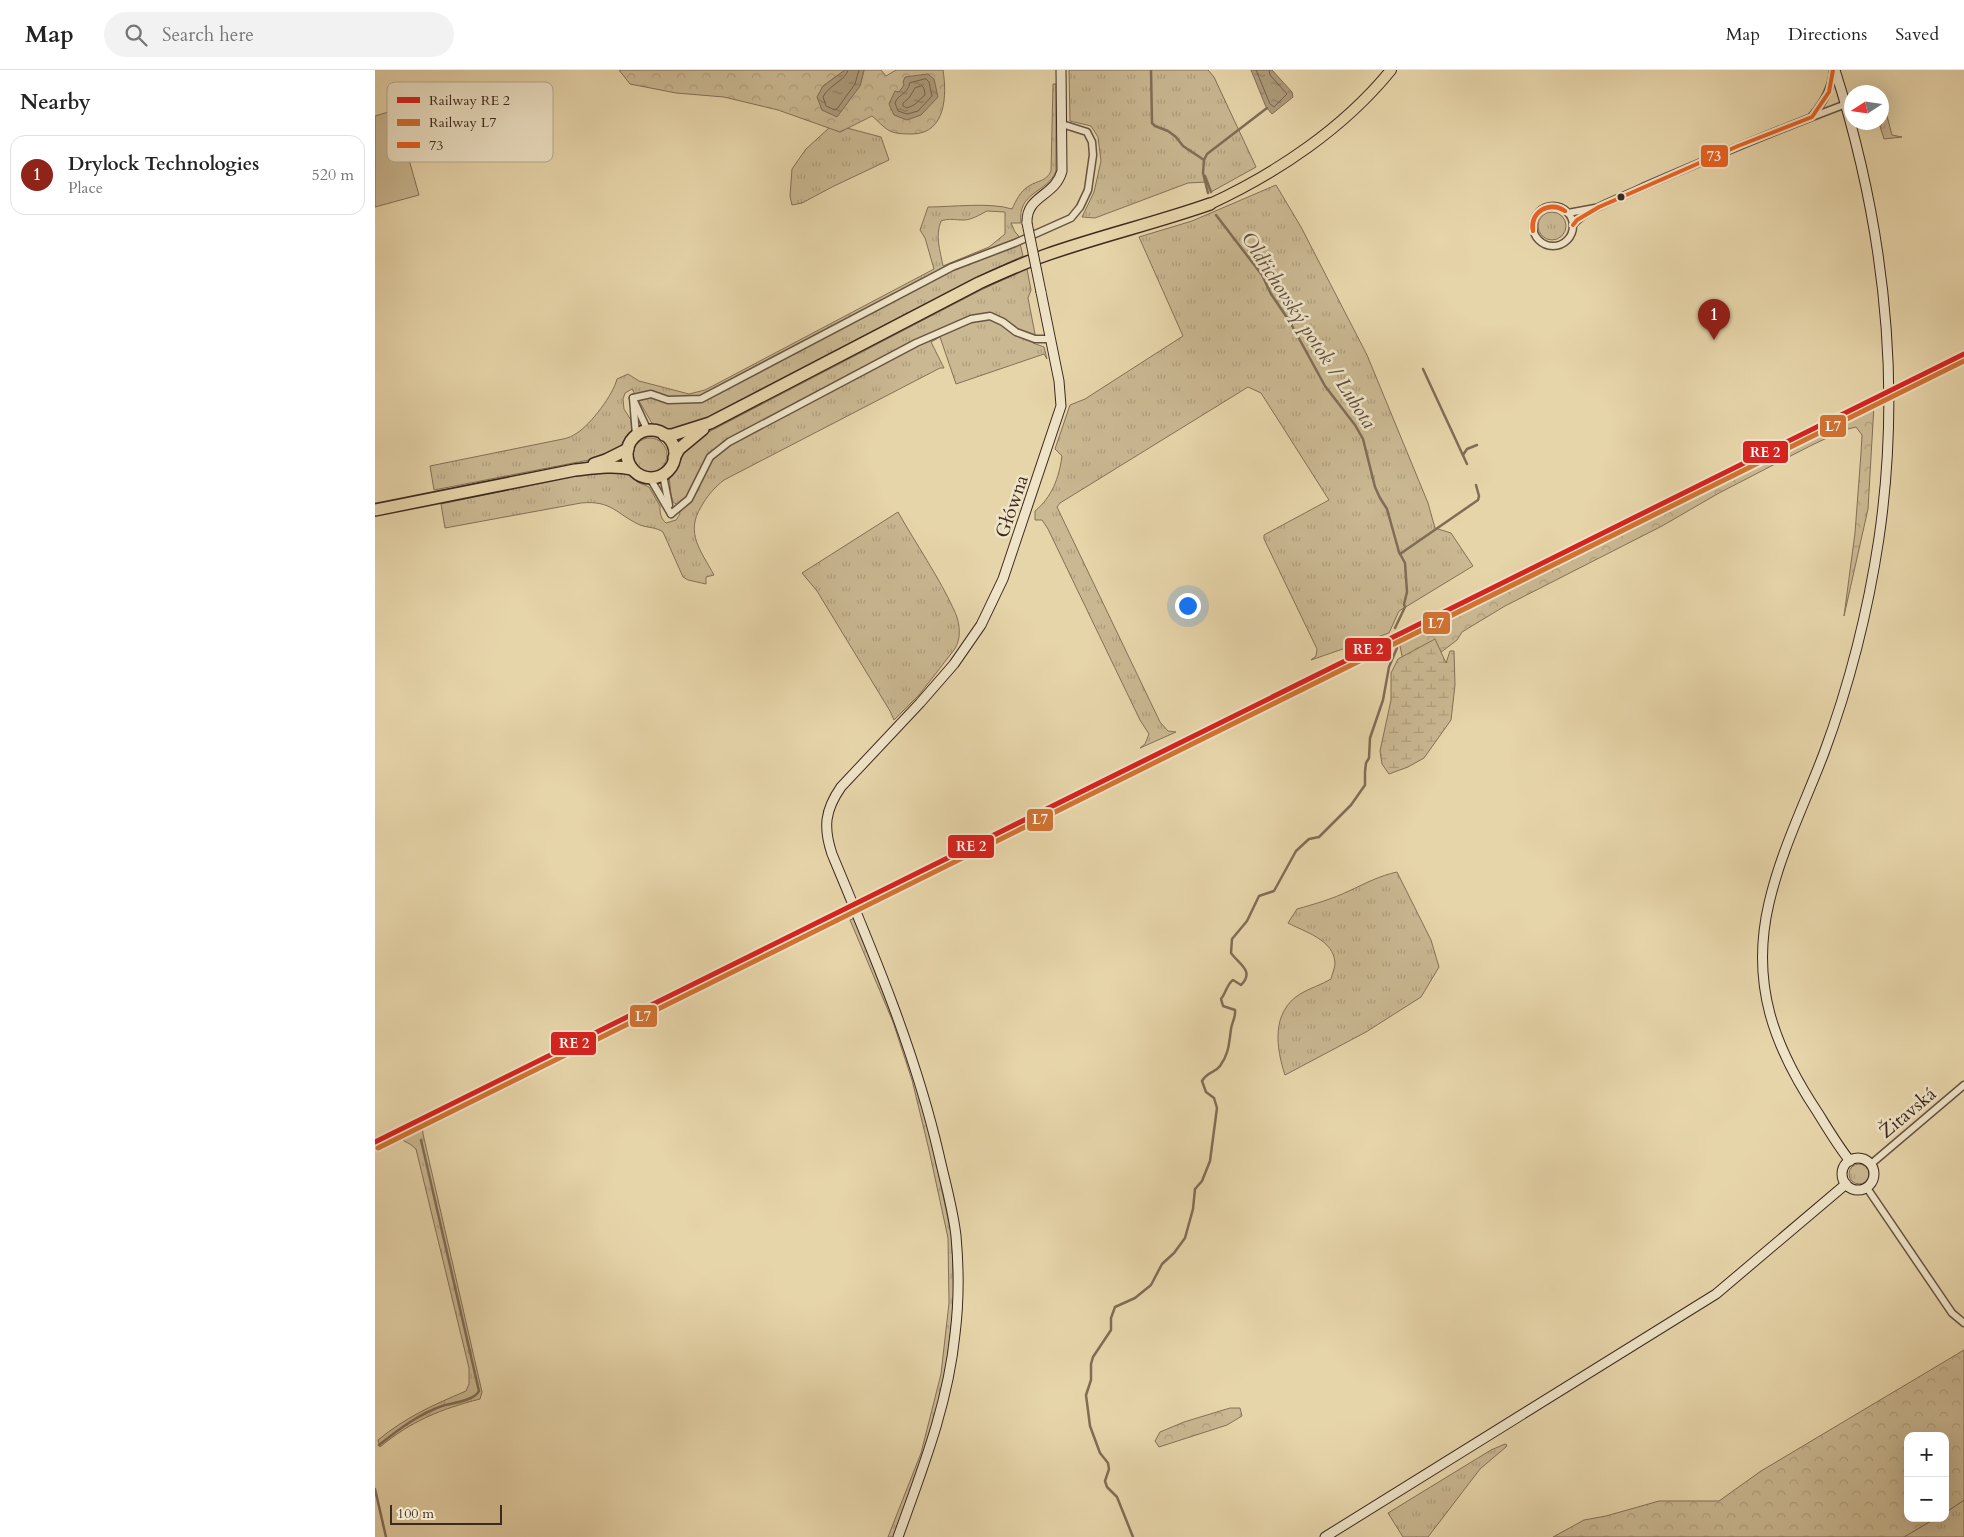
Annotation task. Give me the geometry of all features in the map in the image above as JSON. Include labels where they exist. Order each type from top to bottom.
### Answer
[{"type":"highway","points":[[375,510],[575,470],[622,467],[632,469],[643,477],[651,478],[663,475],[672,465],[679,449],[711,424],[971,287],[1009,269],[1061,250],[1181,215],[1210,204]]},
{"type":"highway","points":[[664,435],[672,435],[711,424]]},
{"type":"highway","points":[[575,470],[606,460],[627,449],[636,435],[648,430],[664,435],[672,444],[674,458]]},
{"type":"highway","points":[[627,449],[627,460],[632,469]]},
{"type":"main road","name":"Główna","points":[[899,1537],[937,1428],[949,1378],[959,1287],[956,1235],[935,1137],[915,1066],[827,838],[828,809],[841,787],[921,703],[954,664],[981,625],[1003,579],[1059,416],[1061,393],[1027,223],[1027,213],[1033,203],[1060,181],[1063,166],[1061,70]]},
{"type":"main road","points":[[1210,204],[1235,192],[1302,151],[1364,100],[1391,70]]},
{"type":"main road","points":[[1834,70],[1844,101]]},
{"type":"main road","points":[[1850,1161],[1811,1102],[1790,1067],[1780,1045],[1765,998],[1763,940],[1769,904],[1777,874],[1842,702],[1858,645],[1879,537],[1888,448],[1889,405],[1883,289],[1878,248],[1867,192],[1852,130]]},
{"type":"main road","points":[[1861,1158],[1871,1164],[1874,1177],[1867,1188],[1856,1190],[1846,1184],[1843,1172],[1845,1165],[1850,1161],[1861,1158]]},
{"type":"main road","points":[[1325,1537],[1716,1294],[1846,1184]]},
{"type":"street","points":[[1812,117],[1829,92],[1834,70]]},
{"type":"street","points":[[1573,225],[1568,213],[1557,206],[1551,206],[1539,211],[1533,222],[1534,235],[1543,244],[1556,246],[1567,240],[1577,220],[1599,207],[1738,146],[1844,104]]},
{"type":"street","points":[[633,398],[651,394],[669,400],[701,399],[952,267],[1015,243],[1071,218],[1080,207],[1088,190],[1093,155],[1092,142],[1087,132],[1062,124]]},
{"type":"street","points":[[1568,213],[1599,207]]},
{"type":"street","points":[[671,514],[689,499],[710,457],[729,442],[916,343],[971,320],[989,316],[1035,340],[1051,339]]},
{"type":"street","points":[[633,398],[648,430]]},
{"type":"street","points":[[633,398],[636,435]]},
{"type":"street","points":[[663,475],[671,514]]},
{"type":"street","points":[[651,478],[671,514]]},
{"type":"street","name":"Žitavská","points":[[1871,1164],[1964,1086]]},
{"type":"street","points":[[1867,1188],[1951,1313],[1964,1323]]},
{"type":"green space","points":[[619,70],[845,70],[823,86],[860,86],[864,70],[881,70],[886,76],[896,70],[943,70],[945,90],[942,111],[938,120],[924,132],[901,134],[892,132],[872,116],[840,132],[778,110],[724,97],[676,93],[630,84]]},
{"type":"green space","points":[[1069,70],[1208,70],[1214,77],[1256,167],[1211,192],[1207,182],[1188,183],[1095,218],[1082,217],[1094,192],[1101,161],[1098,137],[1091,126],[1070,121]]},
{"type":"green space","points":[[1053,84],[1056,84],[1056,171],[1047,184],[1028,198],[1021,212],[1021,223],[1011,223],[1018,235],[1023,256],[982,275],[691,426],[671,431],[653,425],[632,389],[625,393],[623,399],[624,409],[631,420],[632,431],[619,450],[599,458],[434,490],[430,466],[563,439],[574,435],[583,429],[601,409],[615,386],[617,379],[628,374],[639,381],[689,394],[705,390],[934,269],[925,238],[920,230],[928,207],[982,205],[1012,209],[1026,188],[1044,179],[1051,171]],"holes":[[[987,211],[1005,212],[1005,234],[989,247],[943,266],[938,238],[941,221],[969,219]]]},
{"type":"green space","points":[[387,112],[387,162],[410,162],[419,195],[375,207],[375,116]]},
{"type":"green space","points":[[1889,124],[1892,135],[1902,137],[1884,139],[1881,130],[1889,130]]},
{"type":"green space","points":[[830,127],[840,132],[847,128],[881,137],[889,160],[802,203],[792,205],[790,196],[792,169],[806,149]]},
{"type":"green space","points":[[1276,185],[1301,227],[1367,355],[1428,503],[1435,528],[1451,533],[1473,566],[1399,611],[1389,633],[1311,660],[1316,656],[1317,649],[1264,539],[1264,535],[1329,500],[1261,393],[1248,387],[1060,503],[1057,507],[1160,722],[1168,731],[1176,732],[1140,748],[1145,744],[1149,734],[1140,720],[1048,529],[1042,520],[1035,520],[1035,511],[1046,500],[1057,479],[1062,456],[1055,449],[1070,405],[1085,399],[1183,336],[1139,237],[1192,221]]},
{"type":"green space","points":[[1552,212],[1562,216],[1566,226],[1562,236],[1552,240],[1542,236],[1538,226],[1542,216]]},
{"type":"green space","points":[[1027,269],[1031,290],[1028,298],[1035,334],[1033,343],[1044,347],[1047,359],[1044,354],[956,384],[940,337],[931,342],[944,368],[940,368],[724,480],[714,489],[696,516],[694,525],[700,550],[714,575],[706,577],[706,584],[683,577],[663,532],[640,525],[613,509],[600,504],[581,503],[445,528],[441,504],[604,470],[627,472],[637,482],[649,487],[660,506],[664,521],[666,523],[676,520],[680,514],[678,505],[673,502],[669,476],[676,466],[679,452],[697,438],[981,290]]},
{"type":"green space","points":[[1874,405],[1868,509],[1844,616],[1855,533],[1861,453],[1862,435],[1856,427],[1844,430],[1812,445],[1719,493],[1662,526],[1505,606],[1462,632],[1457,640],[1436,656],[1403,661],[1399,641]]},
{"type":"green space","points":[[650,438],[657,439],[662,443],[666,448],[666,462],[662,467],[657,471],[650,472],[643,471],[638,467],[634,462],[633,455],[634,448],[638,443],[643,439]]},
{"type":"green space","points":[[898,512],[948,598],[956,615],[959,630],[957,646],[919,695],[894,720],[817,591],[802,573]]},
{"type":"green space","points":[[1435,639],[1446,663],[1450,651],[1454,651],[1455,685],[1451,720],[1424,758],[1408,767],[1389,774],[1382,764],[1380,751],[1391,700],[1391,673],[1398,659]]},
{"type":"green space","points":[[1397,872],[1431,940],[1439,967],[1421,997],[1366,1032],[1285,1075],[1278,1042],[1280,1020],[1284,1010],[1300,994],[1331,979],[1335,967],[1330,948],[1317,938],[1288,923],[1297,909],[1330,899],[1378,878]]},
{"type":"green space","points":[[855,918],[897,1022],[916,1079],[952,1238],[954,1304],[945,1376],[925,1456],[896,1537],[888,1537],[921,1453],[941,1374],[949,1303],[948,1238],[912,1080],[893,1022],[850,920]]},
{"type":"green space","points":[[422,1122],[423,1134],[482,1392],[480,1399],[427,1417],[403,1430],[380,1447],[378,1440],[388,1432],[420,1412],[466,1391],[469,1384],[469,1368],[416,1149],[404,1141],[400,1134]]},
{"type":"green space","points":[[1859,1164],[1866,1167],[1869,1174],[1866,1181],[1859,1184],[1852,1181],[1849,1174],[1852,1167]]},
{"type":"green space","points":[[1964,1350],[1964,1500],[1949,1510],[1949,1432],[1904,1432],[1904,1522],[1929,1522],[1904,1537],[1553,1537],[1584,1520],[1606,1516],[1659,1501],[1719,1501],[1761,1471]]},
{"type":"green space","points":[[1230,1408],[1240,1408],[1242,1416],[1227,1425],[1159,1447],[1155,1441],[1160,1432],[1184,1422]]},
{"type":"green space","points":[[1505,1444],[1507,1445],[1506,1447],[1480,1469],[1428,1537],[1403,1537],[1388,1513],[1491,1450]]},
{"type":"green space","points":[[1964,1500],[1964,1537],[1904,1537],[1929,1522],[1949,1522],[1949,1510]]},
{"type":"water","points":[[845,70],[864,70],[860,86],[837,117],[822,110],[817,97],[823,86]]},
{"type":"water","points":[[1251,70],[1272,70],[1292,92],[1293,97],[1272,114],[1266,107]]},
{"type":"water","points":[[928,74],[934,79],[938,97],[921,115],[907,120],[894,115],[889,104],[895,91],[899,92],[904,85],[905,77]]},
{"type":"waterway","name":"Oldřichovský potok / Lubota","points":[[1151,70],[1152,123],[1168,131],[1183,146],[1204,160],[1203,173],[1208,193]]},
{"type":"waterway","points":[[1204,160],[1207,154],[1267,108]]},
{"type":"waterway","name":"Oldřichovský potok / Lubota","points":[[1205,176],[1211,192]]},
{"type":"waterway","name":"Oldřichovský potok / Lubota","points":[[1216,215],[1262,275],[1271,294],[1290,322],[1325,386],[1355,425],[1363,439],[1375,487],[1387,509],[1399,552],[1405,563],[1407,592],[1405,607],[1395,628]]},
{"type":"waterway","points":[[1423,369],[1467,464]]},
{"type":"waterway","points":[[1463,455],[1467,449],[1477,445]]},
{"type":"waterway","points":[[1400,554],[1478,500],[1479,496],[1476,485]]},
{"type":"waterway","name":"Oldřichovský potok / Lubota","points":[[1133,1537],[1117,1497],[1107,1487],[1105,1481],[1109,1469],[1108,1463],[1100,1453],[1090,1426],[1086,1395],[1091,1380],[1093,1357],[1111,1330],[1111,1318],[1115,1307],[1135,1298],[1151,1285],[1162,1264],[1174,1253],[1185,1238],[1193,1209],[1195,1189],[1202,1181],[1210,1161],[1217,1108],[1214,1098],[1206,1092],[1202,1081],[1223,1062],[1235,1015],[1235,1010],[1223,1006],[1221,999],[1233,980],[1241,985],[1246,976],[1244,968],[1231,953],[1232,939],[1247,921],[1259,896],[1274,891],[1296,851],[1309,839],[1319,837],[1351,805],[1365,785],[1370,738],[1383,700],[1389,667],[1397,648]]},
{"type":"waterway","points":[[379,1445],[418,1417],[436,1408],[469,1399],[479,1391],[421,1140]]},
{"type":"waterway","points":[[375,1489],[386,1537]]},
{"type":"transit line","name":"73","points":[[1573,225],[1577,220],[1599,207],[1738,146],[1812,117],[1829,92],[1833,70]]},
{"type":"transit line","name":"73","points":[[1533,231],[1532,224],[1541,210],[1553,207],[1565,211]]},
{"type":"transit line","name":"73","points":[[1533,231],[1535,218],[1542,210],[1559,208],[1565,211]]},
{"type":"transit line","points":[[375,1142],[1964,354]]},
{"type":"rail line","name":"L7","points":[[378,1148],[1964,361]]},
{"type":"place","name":"Drylock Technologies","points":[[1714,340]]}]
